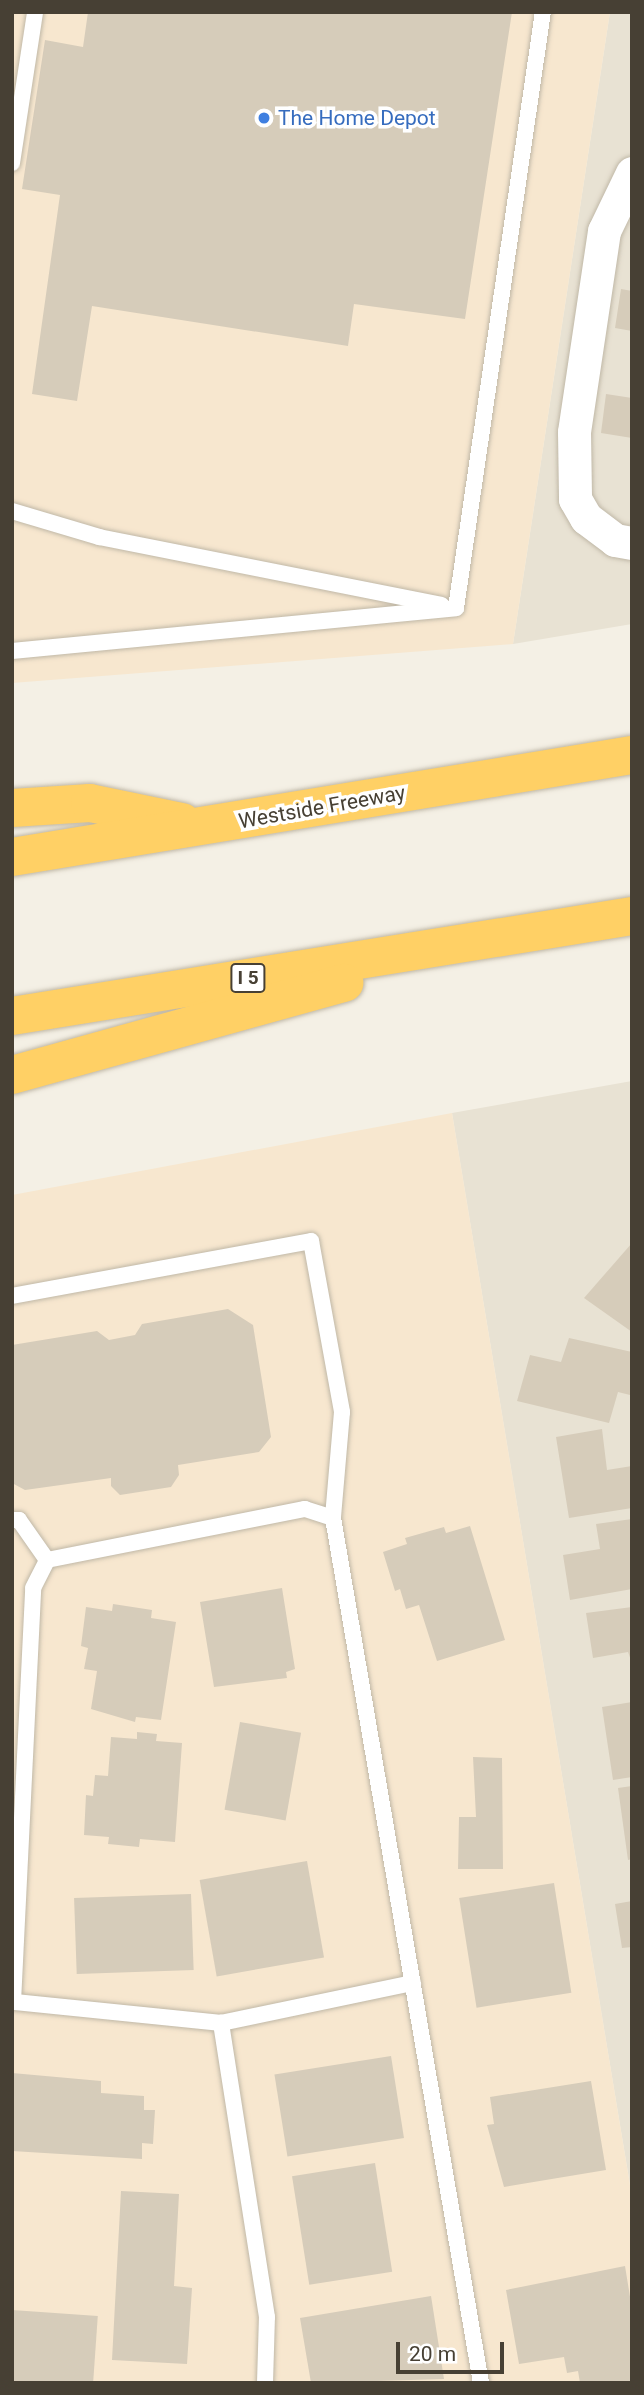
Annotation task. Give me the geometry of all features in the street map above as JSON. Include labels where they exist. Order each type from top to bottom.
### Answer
[{"type":"highway","name":"Westside Freeway","points":[[12,857],[632,755]]},
{"type":"highway","points":[[12,808],[90,803],[205,827]]},
{"type":"highway","name":"I 5","points":[[12,1016],[632,916]]},
{"type":"highway","points":[[12,1075],[243,1014],[483,940]]},
{"type":"street","points":[[632,173],[604,231],[574,432],[575,499],[586,518],[615,540],[632,543]]},
{"type":"lane","points":[[12,163],[20,60],[35,12]]},
{"type":"lane","points":[[456,608],[543,12]]},
{"type":"lane","points":[[12,512],[99,537],[456,608]]},
{"type":"lane","points":[[12,651],[456,608]]},
{"type":"lane","points":[[12,1296],[311,1241],[342,1412],[333,1518],[481,2383]]},
{"type":"lane","points":[[47,1560],[304,1509],[333,1518]]},
{"type":"lane","points":[[12,1520],[19,1520],[47,1560]]},
{"type":"lane","points":[[47,1560],[33,1588],[13,2002],[221,2023],[413,1983]]},
{"type":"lane","points":[[221,2023],[267,2316],[265,2383]]},
{"type":"shaded area","points":[[12,12],[610,12],[513,644],[12,683]]},
{"type":"shaded area","points":[[610,12],[632,12],[632,624],[513,644]]},
{"type":"shaded area","points":[[632,1081],[632,2197],[452,1113]]},
{"type":"shaded area","points":[[452,1113],[632,2197],[632,2383],[12,2383],[12,1195]]},
{"type":"building","name":"The Home Depot","points":[[88,12],[512,12],[465,319],[354,304],[348,346],[92,306],[77,401],[32,394],[60,195],[22,189],[45,40],[83,47]]},
{"type":"building","points":[[621,289],[632,291],[632,331],[615,328]]},
{"type":"building","points":[[606,394],[632,398],[632,438],[601,433]]},
{"type":"building","points":[[632,1243],[632,1332],[584,1298]]},
{"type":"building","points":[[228,1309],[253,1325],[271,1437],[259,1452],[178,1465],[179,1475],[171,1487],[120,1495],[111,1486],[111,1478],[25,1490],[12,1483],[12,1345],[97,1331],[109,1340],[135,1335],[142,1324]]},
{"type":"building","points":[[569,1338],[632,1352],[630,1395],[618,1392],[609,1423],[517,1401],[530,1355],[561,1362]]},
{"type":"building","points":[[602,1429],[607,1470],[632,1466],[632,1508],[569,1518],[556,1437]]},
{"type":"building","points":[[632,1519],[632,1589],[570,1600],[563,1555],[600,1549],[596,1524]]},
{"type":"building","points":[[470,1526],[505,1640],[437,1661],[419,1605],[406,1609],[400,1589],[395,1591],[383,1552],[407,1544],[405,1538],[444,1527],[446,1533]]},
{"type":"building","points":[[282,1588],[295,1669],[286,1672],[287,1678],[214,1687],[200,1602]]},
{"type":"building","points":[[113,1604],[152,1610],[151,1618],[176,1622],[161,1720],[136,1717],[135,1722],[91,1709],[97,1671],[84,1669],[88,1648],[81,1646],[86,1607],[112,1611]]},
{"type":"building","points":[[632,1607],[632,1663],[628,1652],[593,1658],[586,1613]]},
{"type":"building","points":[[632,1702],[632,1777],[613,1780],[602,1707]]},
{"type":"building","points":[[240,1722],[301,1733],[286,1820],[225,1810]]},
{"type":"building","points":[[137,1732],[157,1734],[156,1741],[182,1743],[175,1842],[140,1839],[139,1847],[108,1844],[109,1837],[84,1835],[86,1795],[93,1796],[95,1775],[108,1776],[111,1737],[137,1739]]},
{"type":"building","points":[[473,1757],[502,1758],[503,1869],[458,1869],[459,1817],[476,1817]]},
{"type":"building","points":[[632,1786],[632,1859],[628,1860],[618,1788]]},
{"type":"building","points":[[307,1861],[324,1958],[217,1976],[200,1880]]},
{"type":"building","points":[[554,1883],[571,1993],[477,2008],[459,1898]]},
{"type":"building","points":[[191,1894],[194,1970],[77,1974],[74,1898]]},
{"type":"building","points":[[632,1901],[632,1947],[622,1948],[615,1904]]},
{"type":"building","points":[[391,2056],[404,2138],[287,2156],[274,2074]]},
{"type":"building","points":[[12,2073],[101,2081],[101,2093],[144,2096],[144,2110],[155,2110],[153,2144],[142,2143],[142,2159],[12,2151]]},
{"type":"building","points":[[591,2081],[606,2170],[504,2187],[487,2125],[494,2124],[490,2097]]},
{"type":"building","points":[[375,2163],[392,2272],[309,2285],[292,2176]]},
{"type":"building","points":[[121,2191],[179,2194],[174,2286],[192,2288],[187,2364],[112,2360]]},
{"type":"building","points":[[625,2266],[632,2309],[632,2383],[580,2383],[578,2371],[567,2373],[564,2357],[519,2364],[506,2290]]},
{"type":"building","points":[[431,2296],[444,2379],[311,2383],[300,2318]]},
{"type":"building","points":[[12,2310],[98,2316],[93,2383],[12,2383]]},
{"type":"place","name":"The Home Depot","points":[[264,118]]}]
